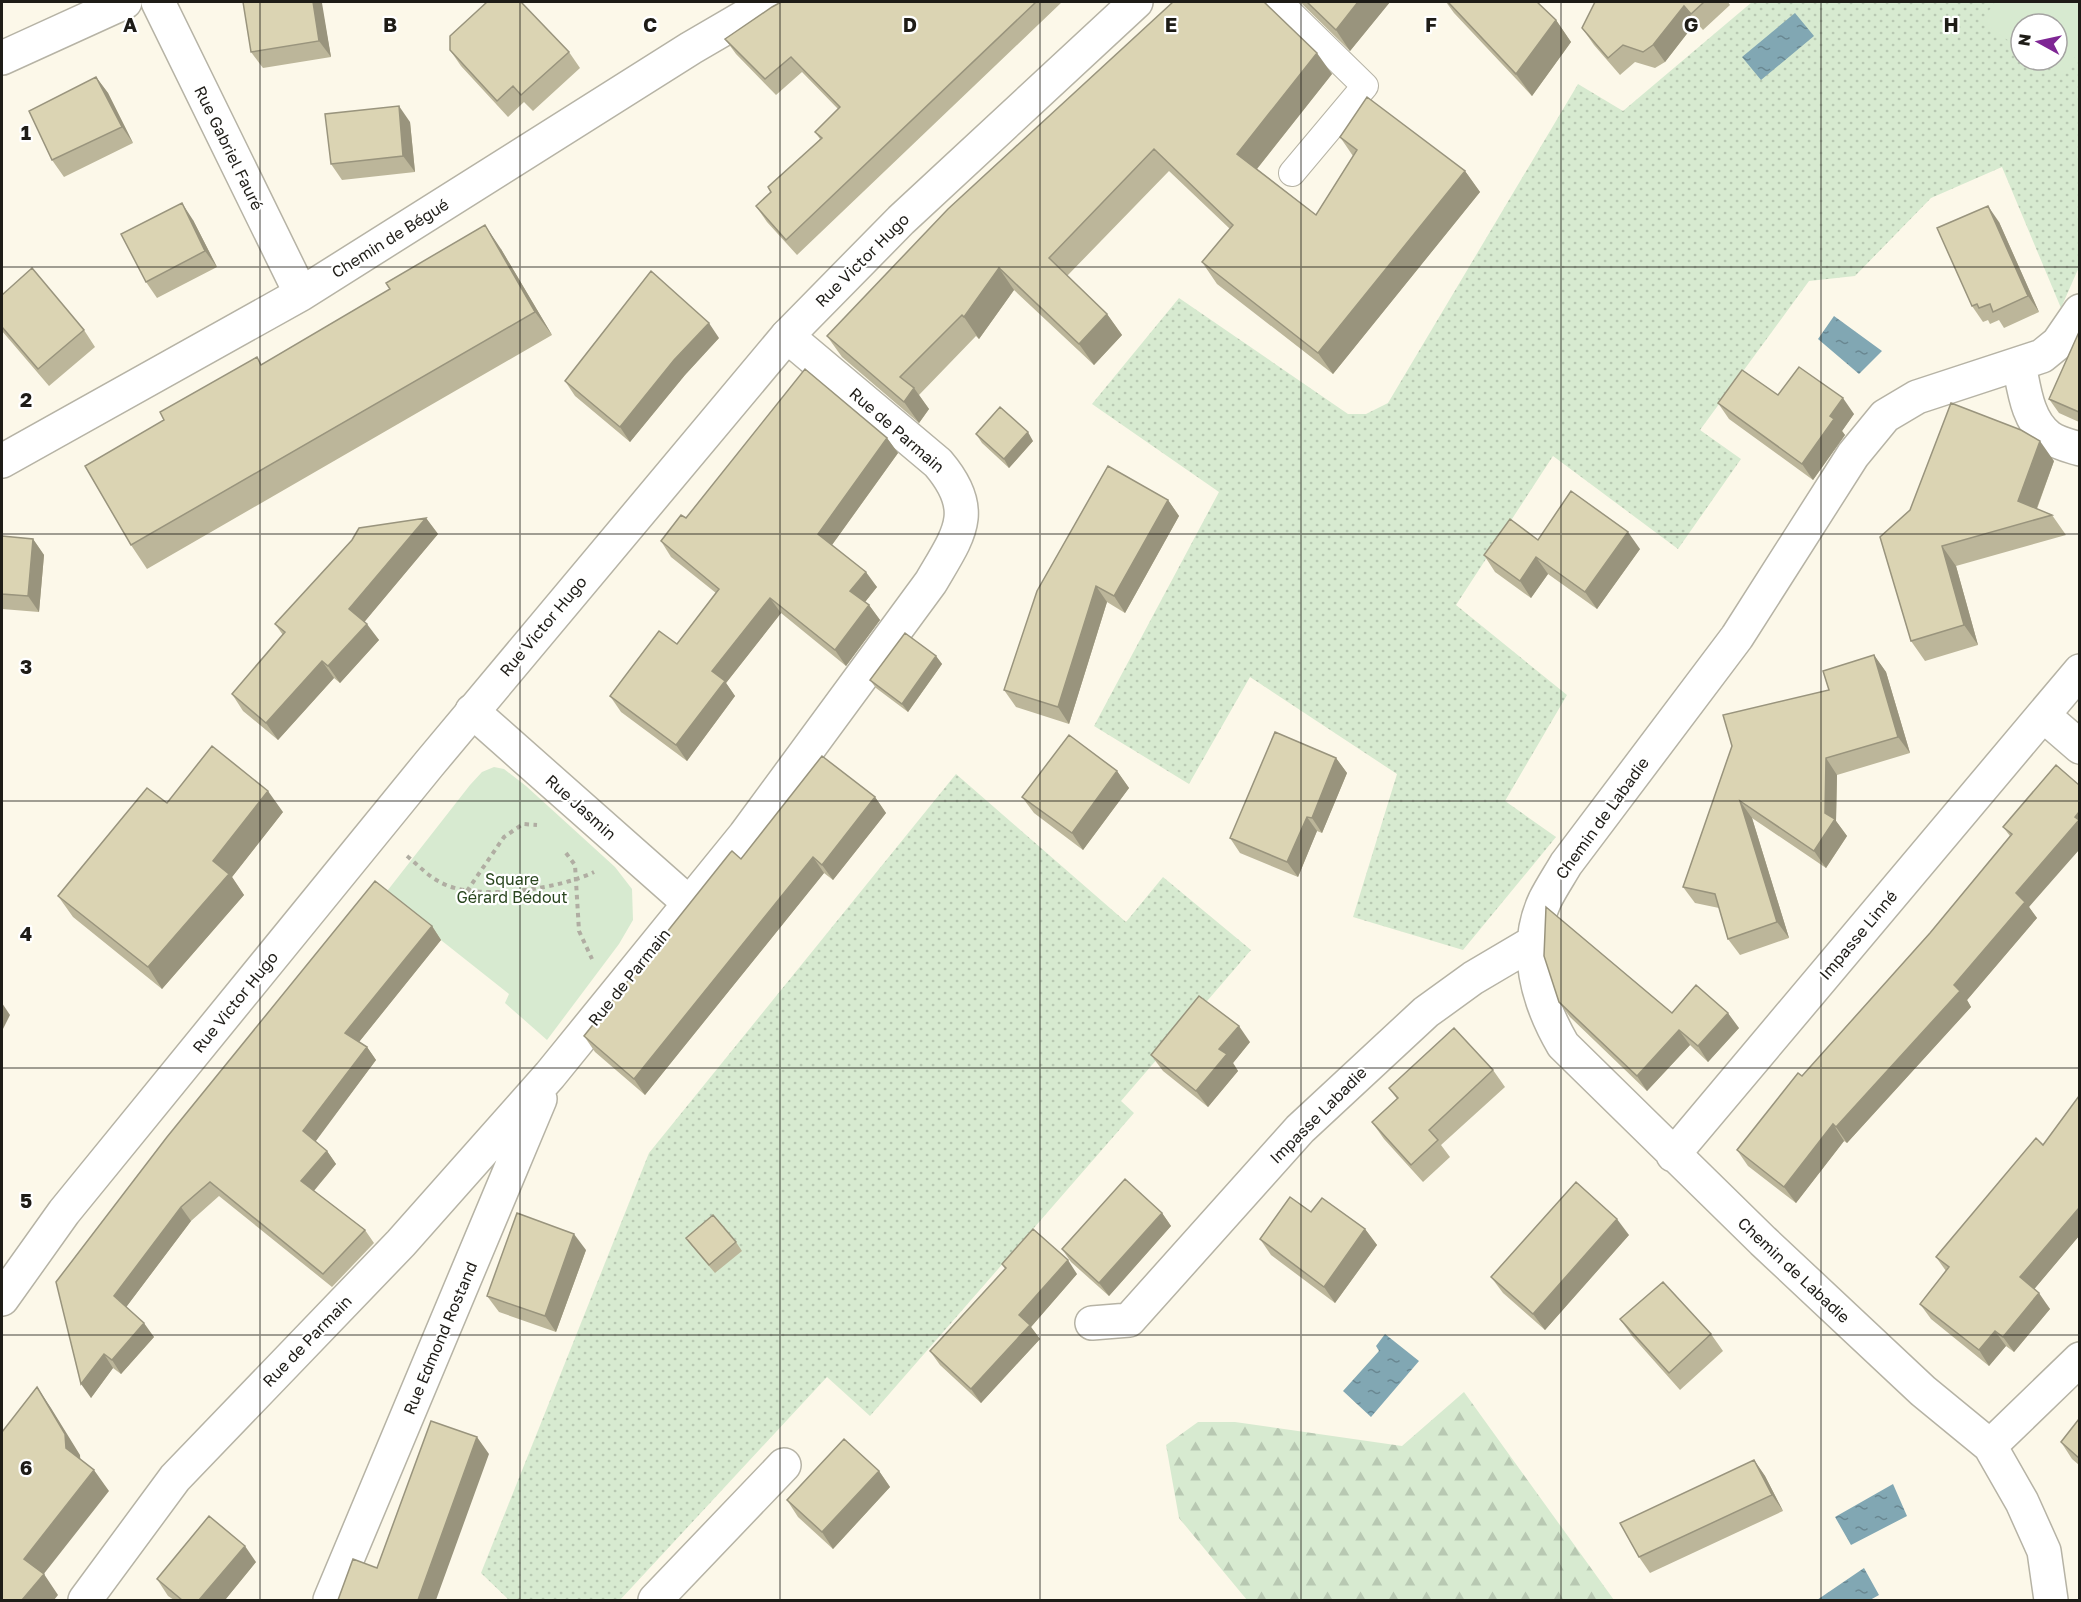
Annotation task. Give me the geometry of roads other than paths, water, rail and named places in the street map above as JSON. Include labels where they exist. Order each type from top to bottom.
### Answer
[{"type":"street","points":[[2,58],[125,2]]},
{"type":"street","name":"Rue Gabriel Fauré","points":[[158,2],[301,294]]},
{"type":"street","name":"Chemin de Bégué","points":[[2,461],[301,294],[691,48],[770,2]]},
{"type":"street","name":"Rue Victor Hugo","points":[[2,1299],[71,1203],[472,711],[787,336],[901,220],[1136,2]]},
{"type":"street","name":"Chemin de Labadie","points":[[2051,1600],[2044,1551],[2022,1502],[1990,1446],[1923,1391],[1673,1155],[1563,1045],[1546,1015],[1535,979],[1534,942],[1544,902],[1566,864],[1737,637],[1853,455],[1885,416],[1917,397],[2042,356],[2058,343],[2079,311]]},
{"type":"street","name":"Rue de Parmain","points":[[85,1600],[175,1478],[402,1243],[550,1075],[745,835],[931,582],[958,537],[962,519],[962,504],[953,481],[938,463],[787,336]]},
{"type":"street","points":[[2019,364],[2029,405],[2037,424],[2049,437],[2079,449]]},
{"type":"street","name":"Impasse Linné","points":[[1673,1155],[2079,671]]},
{"type":"street","name":"Rue Jasmin","points":[[472,711],[689,903]]},
{"type":"street","points":[[2043,715],[2079,747]]},
{"type":"street","name":"Impasse Labadie","points":[[1092,1323],[1129,1320],[1299,1129],[1426,1012],[1473,978],[1534,942]]},
{"type":"street","name":"Rue Edmond Rostand","points":[[330,1600],[550,1075]]},
{"type":"street","points":[[1990,1446],[2079,1359]]},
{"type":"street","points":[[655,1600],[784,1465]]},
{"type":"lane","points":[[1279,2],[1365,86],[1292,173]]},
{"type":"water","points":[[1795,13],[1814,36],[1761,80],[1742,57]]},
{"type":"water","points":[[1834,316],[1882,351],[1859,374],[1818,339]]},
{"type":"water","points":[[1385,1334],[1419,1361],[1371,1417],[1343,1391],[1379,1351],[1376,1346]]},
{"type":"water","points":[[1893,1484],[1907,1516],[1851,1545],[1835,1517]]},
{"type":"water","points":[[1864,1568],[1879,1595],[1870,1600],[1817,1600]]},
{"type":"park label","name":"Square Gérard Bédout","points":[[512,888]]}]
